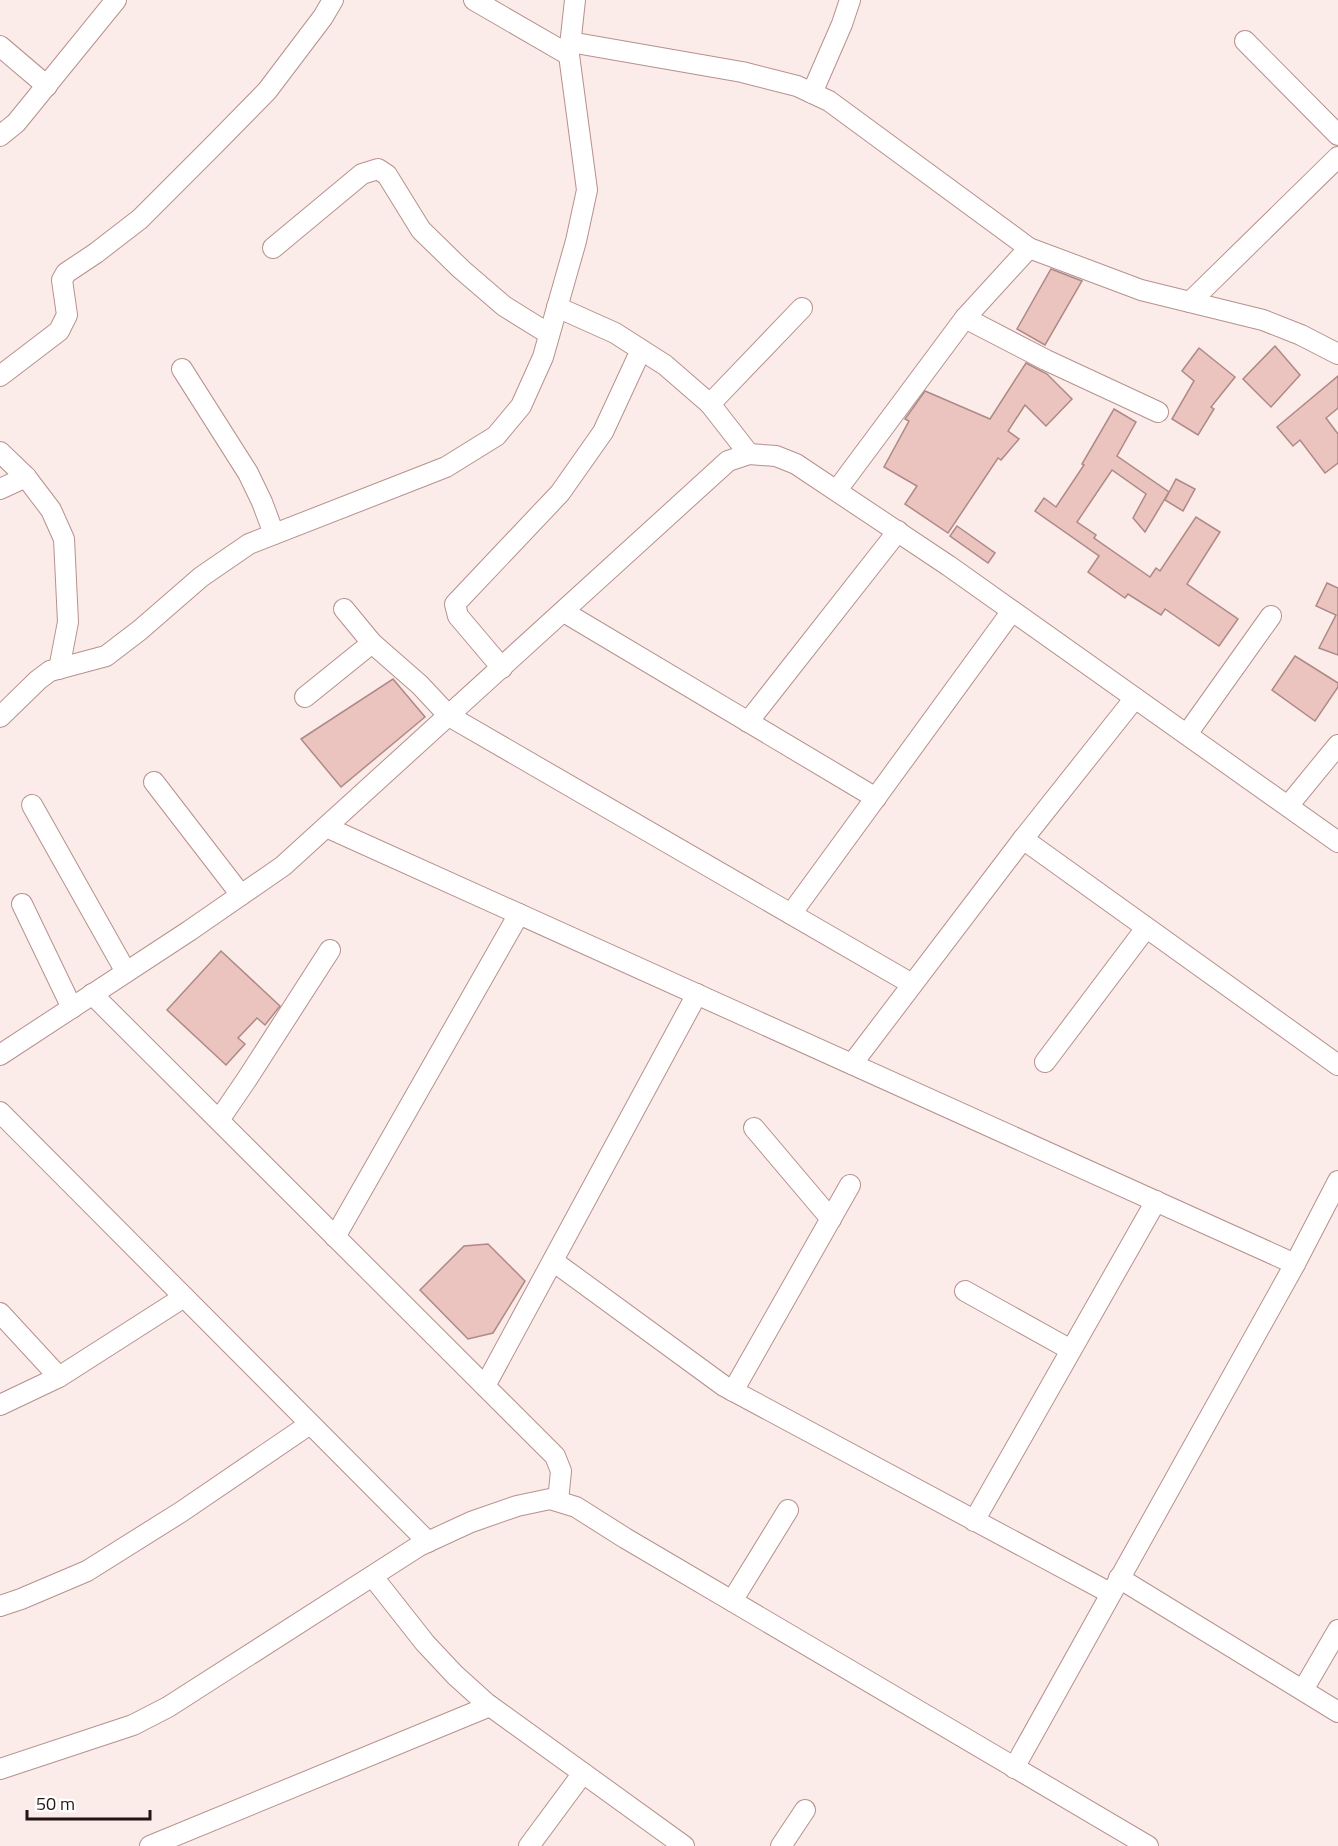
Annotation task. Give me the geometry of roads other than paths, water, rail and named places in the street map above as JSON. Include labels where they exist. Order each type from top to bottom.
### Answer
[{"type":"street","points":[[0,136],[16,123],[116,0]]},
{"type":"street","points":[[0,376],[59,331],[67,315],[62,280],[66,273],[140,219],[267,91],[323,17],[333,0]]},
{"type":"street","points":[[474,0],[570,48],[742,72],[797,86],[838,108],[1029,248],[1141,290],[1263,320],[1301,335],[1338,354]]},
{"type":"street","points":[[0,717],[50,671],[106,656],[201,577],[249,544],[446,467],[496,436],[521,406],[543,357],[576,241],[587,190],[570,48],[575,0]]},
{"type":"street","points":[[812,93],[850,0]]},
{"type":"street","points":[[1245,41],[1338,135]]},
{"type":"street","points":[[0,45],[47,86]]},
{"type":"street","points":[[1190,302],[1338,157]]},
{"type":"street","points":[[273,248],[362,174],[378,169],[387,175],[421,230],[461,269],[504,306],[549,334]]},
{"type":"street","points":[[837,490],[965,318],[1029,248]]},
{"type":"street","points":[[557,307],[615,333],[665,364],[710,404],[749,454]]},
{"type":"street","points":[[710,404],[801,308]]},
{"type":"street","points":[[965,318],[1046,360],[1158,412]]},
{"type":"street","points":[[502,668],[458,616],[455,604],[560,493],[603,432],[641,350]]},
{"type":"street","points":[[182,369],[248,473],[274,534]]},
{"type":"street","points":[[0,452],[26,477],[51,510],[64,538],[68,622],[59,669]]},
{"type":"street","points":[[0,1055],[283,866],[728,462],[749,454],[776,456],[796,464],[837,490],[1338,842]]},
{"type":"street","points":[[0,489],[26,477]]},
{"type":"street","points":[[748,722],[897,531]]},
{"type":"street","points":[[344,609],[372,643],[420,685],[449,716],[912,984]]},
{"type":"street","points":[[791,914],[1012,611]]},
{"type":"street","points":[[564,612],[876,798]]},
{"type":"street","points":[[1187,734],[1271,616]]},
{"type":"street","points":[[305,698],[372,643]]},
{"type":"street","points":[[852,1064],[1023,839],[1135,698]]},
{"type":"street","points":[[1288,806],[1338,744]]},
{"type":"street","points":[[154,782],[241,895]]},
{"type":"street","points":[[32,805],[126,972]]},
{"type":"street","points":[[326,827],[1295,1263]]},
{"type":"street","points":[[1023,839],[1338,1065]]},
{"type":"street","points":[[22,904],[72,1008]]},
{"type":"street","points":[[335,1236],[519,914]]},
{"type":"street","points":[[1045,1062],[1146,928]]},
{"type":"street","points":[[219,1120],[330,950]]},
{"type":"street","points":[[92,994],[555,1456],[561,1470],[558,1501]]},
{"type":"street","points":[[485,1386],[698,994]]},
{"type":"street","points":[[0,1112],[428,1542]]},
{"type":"street","points":[[754,1128],[831,1219]]},
{"type":"street","points":[[1014,1768],[1295,1263],[1338,1181]]},
{"type":"street","points":[[733,1391],[850,1185]]},
{"type":"street","points":[[974,1521],[1156,1201]]},
{"type":"street","points":[[553,1261],[733,1391],[974,1521],[1114,1586],[1303,1690],[1338,1712]]},
{"type":"street","points":[[965,1291],[1071,1350]]},
{"type":"street","points":[[0,1405],[59,1377],[184,1297]]},
{"type":"street","points":[[0,1313],[59,1377]]},
{"type":"street","points":[[0,1606],[87,1571],[181,1512],[310,1424]]},
{"type":"street","points":[[0,1769],[123,1728],[168,1707],[428,1542],[471,1522],[517,1506],[550,1498],[576,1507],[1148,1846]]},
{"type":"street","points":[[732,1601],[788,1510]]},
{"type":"street","points":[[373,1576],[425,1643],[455,1675],[490,1706],[684,1846]]},
{"type":"street","points":[[1303,1690],[1338,1629]]},
{"type":"street","points":[[150,1846],[490,1706]]},
{"type":"street","points":[[529,1846],[583,1773]]},
{"type":"street","points":[[781,1846],[805,1810]]}]
